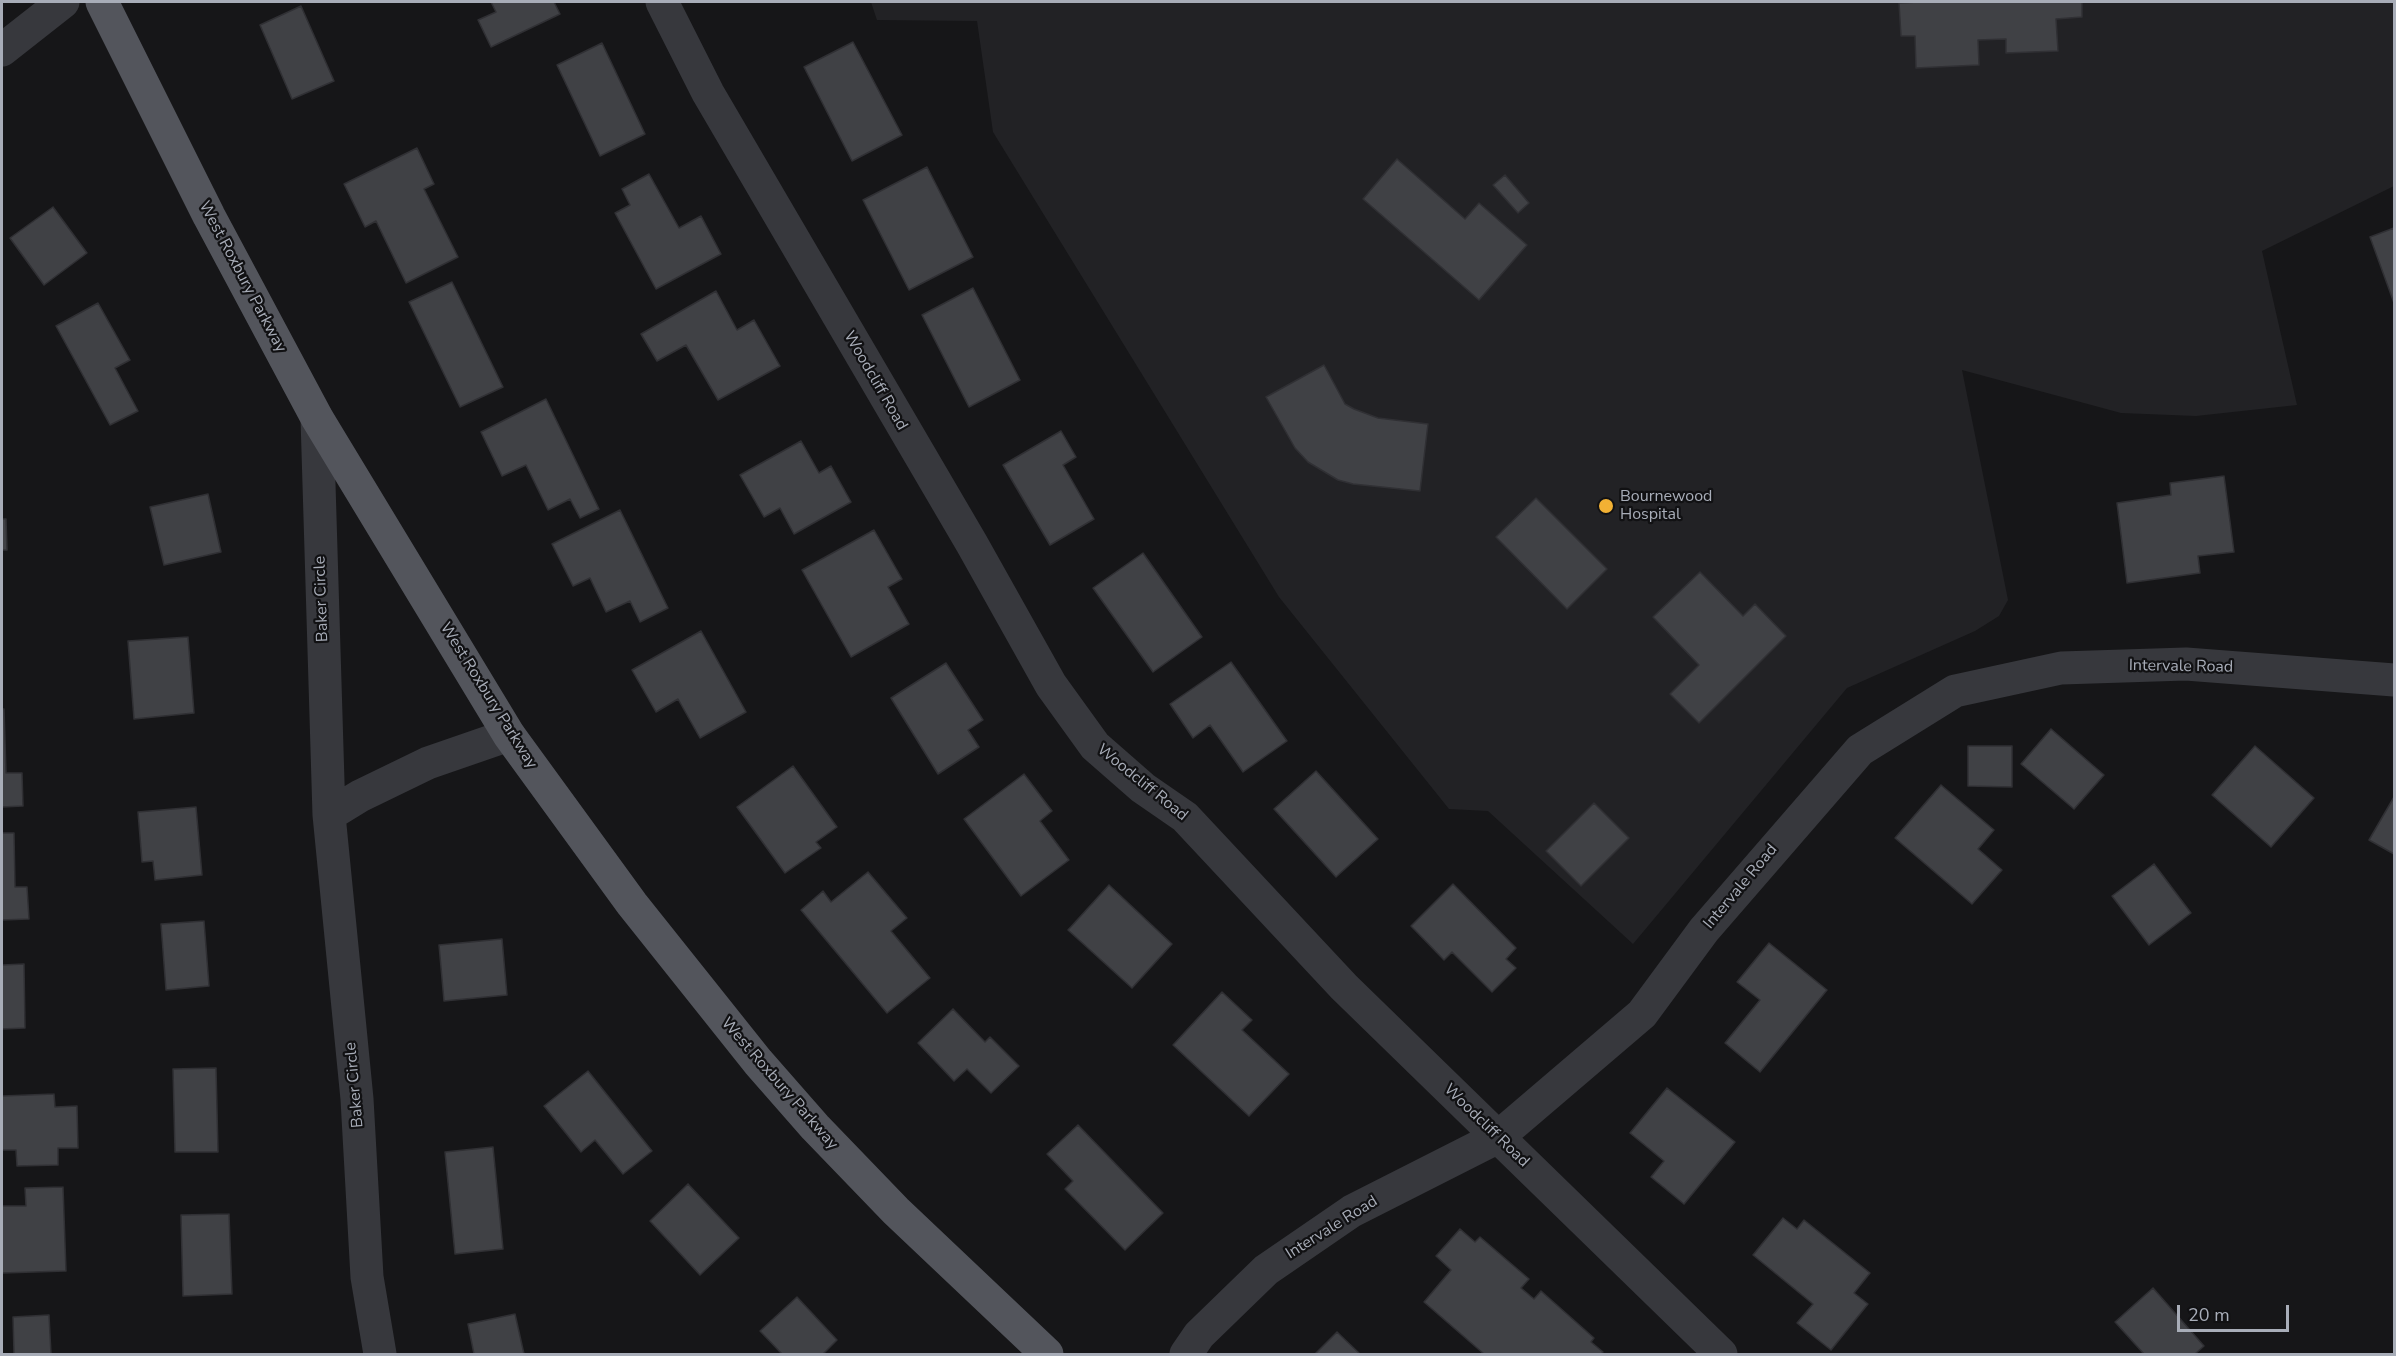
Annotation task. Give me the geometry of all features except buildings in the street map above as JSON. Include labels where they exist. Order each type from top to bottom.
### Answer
[{"type":"main road","name":"West Roxbury Parkway","points":[[102,2],[209,216],[317,418],[509,735],[632,904],[758,1062],[815,1127],[897,1211],[1047,1354]]},
{"type":"street","points":[[2,50],[63,2]]},
{"type":"street","name":"Woodcliff Road","points":[[662,2],[708,93],[972,544],[1051,685],[1095,746],[1143,788],[1185,817],[1344,987],[1721,1354]]},
{"type":"street","name":"Baker Circle","points":[[317,418],[329,816],[357,1099],[367,1277],[380,1354]]},
{"type":"street","name":"Intervale Road","points":[[1186,1354],[1199,1335],[1266,1270],[1352,1211],[1498,1137],[1642,1014],[1704,930],[1860,750],[1955,691],[2061,668],[2186,664],[2394,680]]},
{"type":"street","points":[[329,816],[360,796],[428,763],[509,735]]},
{"type":"shaded area","name":"Bournewood Hospital","points":[[871,2],[2394,2],[2394,186],[2262,251],[2297,405],[2196,416],[2121,413],[1962,370],[2008,600],[1999,616],[1975,631],[1847,688],[1633,944],[1488,811],[1449,809],[1279,597],[993,132],[977,21],[877,20]]},
{"type":"place","name":"Bournewood Hospital","points":[[1606,506]]}]
